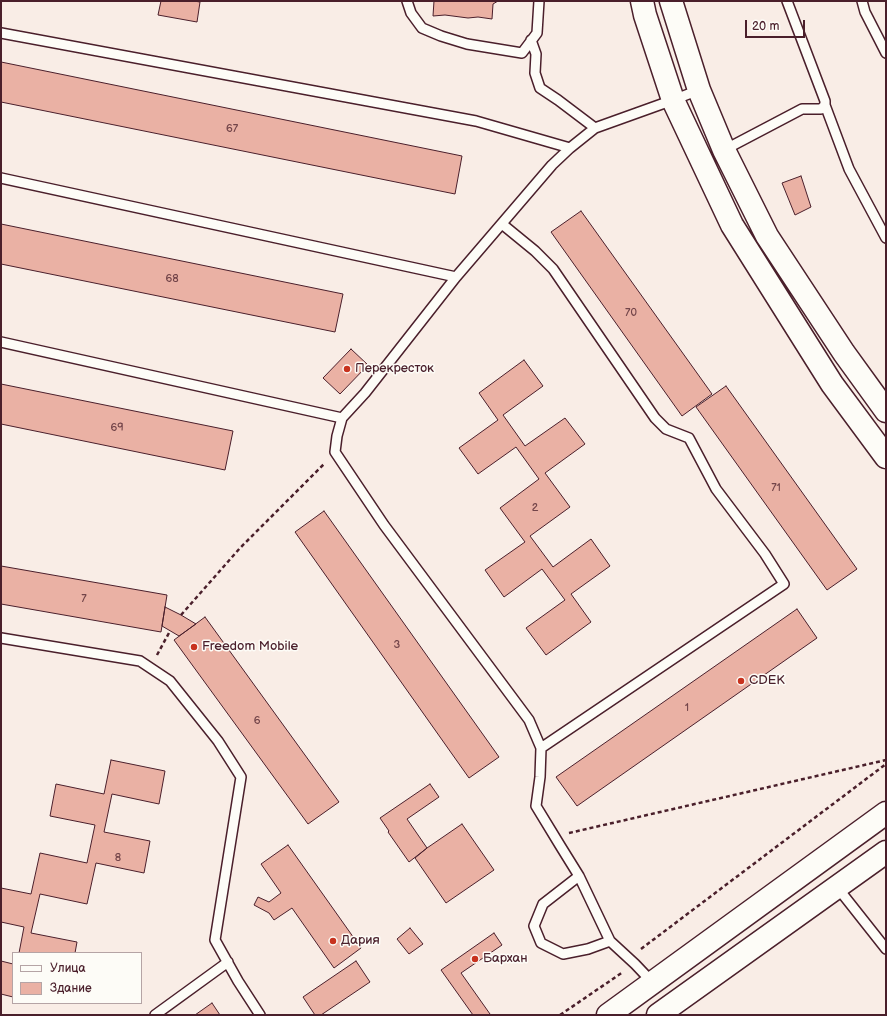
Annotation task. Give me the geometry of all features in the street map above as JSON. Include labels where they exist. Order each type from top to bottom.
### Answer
[{"type":"main road","points":[[642,1],[645,15],[673,100],[732,225],[832,384],[886,457]]},
{"type":"main road","points":[[671,1],[699,90],[724,150],[767,236],[844,353],[886,411]]},
{"type":"main road","points":[[608,1015],[886,813]]},
{"type":"main road","points":[[658,1015],[886,852]]},
{"type":"lane","points":[[407,1],[411,13],[422,28],[440,36],[467,44],[522,52],[537,33],[539,1]]},
{"type":"lane","points":[[786,1],[850,169],[886,238]]},
{"type":"lane","points":[[862,1],[865,12],[886,53]]},
{"type":"lane","points":[[1,33],[476,121],[570,148]]},
{"type":"lane","points":[[532,40],[536,54],[535,73],[540,88],[595,128]]},
{"type":"lane","points":[[654,983],[610,941],[580,876],[554,837],[536,806],[540,776],[541,748],[529,720],[384,525],[335,452],[337,436],[342,418],[365,393],[456,277],[552,165],[595,128],[699,90]]},
{"type":"lane","points":[[724,150],[802,109],[821,109],[825,105]]},
{"type":"lane","points":[[1,178],[456,277]]},
{"type":"lane","points":[[502,224],[535,251],[553,269],[655,418],[666,429],[689,438],[716,488],[765,554],[784,584],[541,748]]},
{"type":"lane","points":[[1,342],[342,418]]},
{"type":"lane","points":[[1,638],[140,661],[170,681],[218,741],[241,776],[215,940],[260,1015]]},
{"type":"lane","points":[[580,876],[543,904],[534,926],[541,942],[563,954],[588,949],[610,941]]},
{"type":"lane","points":[[837,887],[886,949]]},
{"type":"lane","points":[[154,1015],[228,962]]},
{"type":"path","points":[[181,616],[240,548],[335,452]]},
{"type":"path","points":[[151,668],[170,631]]},
{"type":"path","points":[[554,837],[886,760]]},
{"type":"path","points":[[560,1015],[635,964],[636,953],[886,764]]},
{"type":"building","points":[[161,1],[200,2],[197,22],[158,15]]},
{"type":"building","points":[[434,1],[498,1],[493,4],[492,19],[445,15],[433,16]]},
{"type":"building","points":[[1,62],[462,156],[455,194],[1,102]]},
{"type":"building","points":[[801,176],[811,207],[795,215],[782,183]]},
{"type":"building","points":[[581,211],[712,394],[682,416],[551,232]]},
{"type":"building","points":[[1,224],[343,294],[335,332],[1,264]]},
{"type":"building","points":[[351,349],[368,365],[340,394],[323,378]]},
{"type":"building","points":[[524,360],[543,386],[503,415],[525,446],[565,418],[585,444],[545,473],[570,507],[530,536],[553,567],[591,539],[610,566],[571,594],[591,622],[546,655],[526,628],[565,600],[542,569],[504,597],[485,570],[525,542],[500,508],[539,479],[516,447],[478,474],[459,448],[498,420],[479,393]]},
{"type":"building","points":[[1,384],[233,431],[225,470],[1,424]]},
{"type":"building","points":[[726,386],[857,569],[827,590],[696,407]]},
{"type":"building","points":[[324,511],[499,757],[469,778],[295,532]]},
{"type":"building","points":[[1,566],[167,595],[161,632],[1,604]]},
{"type":"building","points":[[165,607],[196,624],[179,636],[162,626]]},
{"type":"building","points":[[797,609],[817,638],[577,806],[556,777]]},
{"type":"building","points":[[205,617],[339,802],[308,824],[174,640]]},
{"type":"building","points":[[111,760],[165,771],[159,804],[112,794],[104,832],[150,841],[144,873],[96,863],[87,904],[40,894],[31,933],[77,942],[75,952],[19,952],[24,927],[1,922],[1,888],[31,894],[40,853],[87,863],[95,825],[50,816],[56,784],[104,794]]},
{"type":"building","points":[[430,784],[439,797],[407,819],[427,848],[409,862],[380,818]]},
{"type":"building","points":[[462,824],[494,870],[446,903],[415,858]]},
{"type":"building","points":[[288,845],[361,948],[334,968],[292,908],[274,920],[269,913],[254,905],[258,897],[269,902],[281,893],[261,864]]},
{"type":"building","points":[[410,928],[423,944],[409,954],[397,939]]},
{"type":"building","points":[[494,933],[502,945],[461,973],[490,1014],[473,1015],[441,970]]},
{"type":"building","points":[[1,961],[12,964],[12,997],[1,994]]},
{"type":"building","points":[[356,961],[370,982],[321,1015],[315,1015],[303,997]]},
{"type":"building","points":[[212,1003],[220,1015],[195,1015]]},
{"type":"place","name":"Перекресток","points":[[347,369]]},
{"type":"place","name":"Freedom Mobile","points":[[194,647]]},
{"type":"place","name":"CDEK","points":[[741,681]]},
{"type":"place","name":"Дария","points":[[333,941]]},
{"type":"place","name":"Бархан","points":[[475,959]]}]
